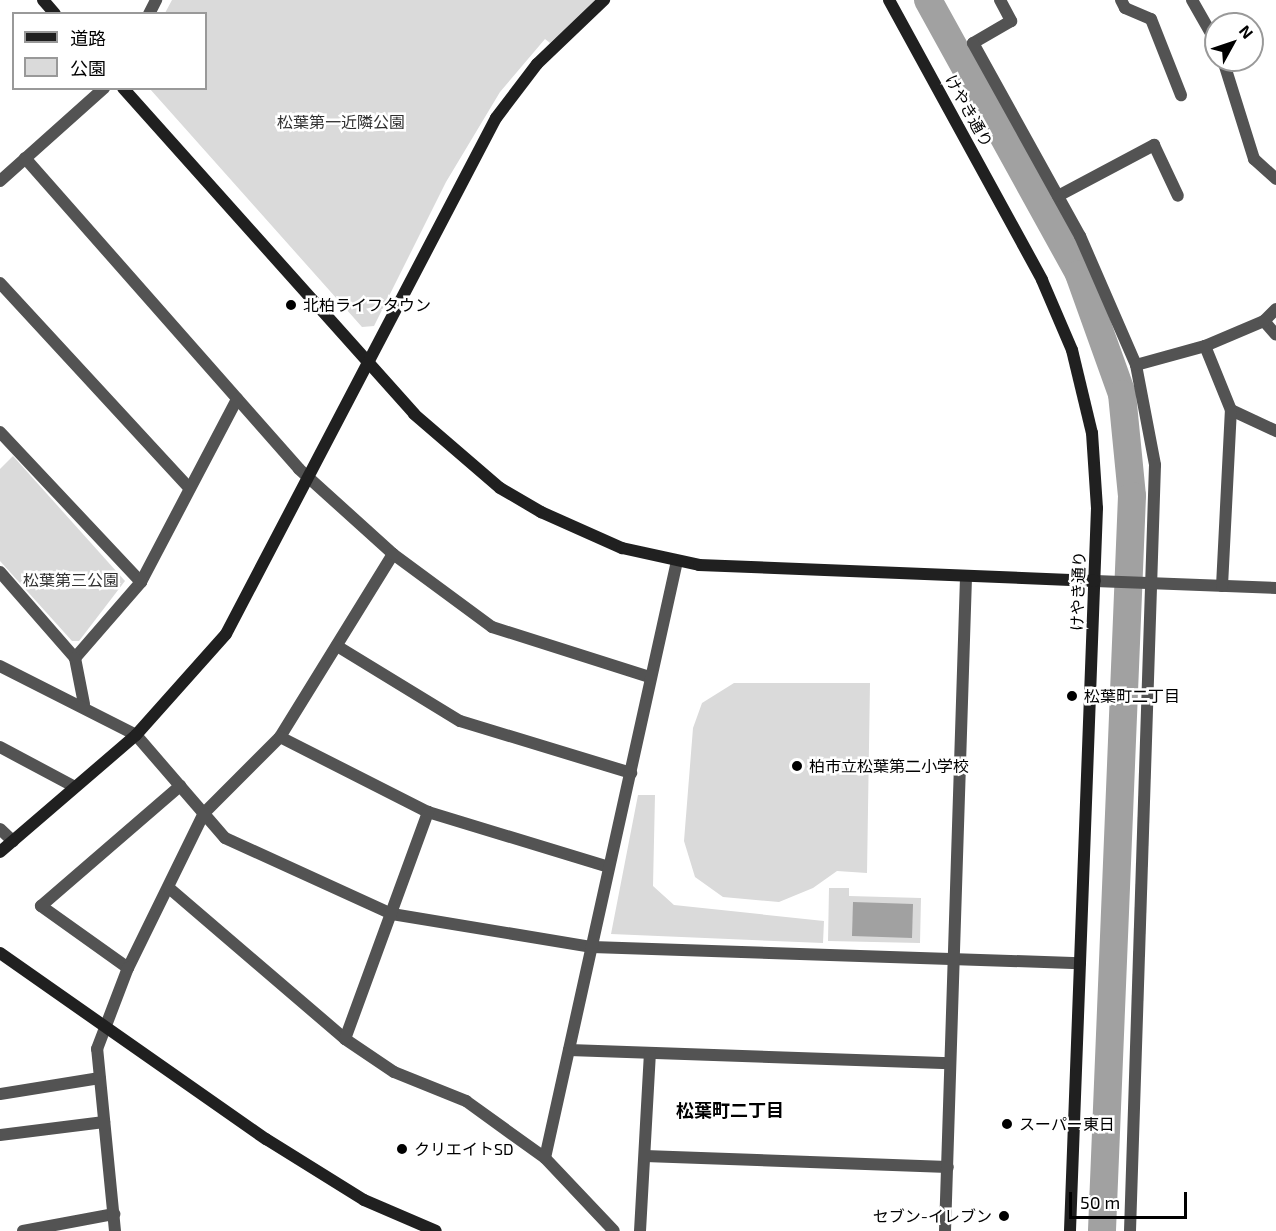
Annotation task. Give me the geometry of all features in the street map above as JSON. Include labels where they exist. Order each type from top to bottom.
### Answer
[{"type":"street","points":[[43,0],[53,12]]},
{"type":"street","points":[[0,852],[136,735],[226,634],[496,118],[537,64],[604,0]]},
{"type":"street","name":"けやき通り","points":[[889,0],[1042,280],[1072,350],[1096,468],[1095,581],[1070,1231]]},
{"type":"street","points":[[1000,0],[1011,21],[973,44],[1058,196],[1136,365],[1155,465],[1146,582],[1130,1231]]},
{"type":"street","points":[[1121,0],[1125,8],[1151,19],[1181,95]]},
{"type":"street","points":[[1192,0],[1204,21]]},
{"type":"street","points":[[1227,72],[1254,159],[1276,179]]},
{"type":"street","points":[[0,181],[102,90]]},
{"type":"street","points":[[125,90],[369,364],[441,440],[500,488],[571,527],[677,561],[742,569],[1276,588]]},
{"type":"street","points":[[1058,196],[1154,145],[1178,196]]},
{"type":"street","points":[[25,158],[309,479],[393,554],[492,627],[650,676]]},
{"type":"street","points":[[0,283],[189,488]]},
{"type":"street","points":[[1136,365],[1205,346],[1264,321],[1276,309]]},
{"type":"street","points":[[1264,321],[1276,335]]},
{"type":"street","points":[[1205,346],[1231,410],[1222,585]]},
{"type":"street","points":[[75,658],[141,582],[237,399]]},
{"type":"street","points":[[1231,410],[1276,431]]},
{"type":"street","points":[[0,432],[141,582]]},
{"type":"street","points":[[115,1231],[100,1078],[102,1025],[204,813],[280,737],[393,554]]},
{"type":"street","points":[[545,1158],[677,561]]},
{"type":"street","points":[[0,572],[75,658],[84,704]]},
{"type":"street","points":[[945,1231],[966,576]]},
{"type":"street","points":[[337,646],[460,721],[631,773]]},
{"type":"street","points":[[0,666],[84,704],[136,735],[225,838],[392,914],[592,947],[1080,963]]},
{"type":"street","points":[[280,737],[428,812],[609,867]]},
{"type":"street","points":[[0,747],[75,787]]},
{"type":"street","points":[[128,968],[41,906],[180,786]]},
{"type":"street","points":[[345,1039],[428,812]]},
{"type":"street","points":[[0,829],[13,841]]},
{"type":"street","points":[[169,888],[345,1039],[394,1072],[466,1101],[545,1158],[614,1231]]},
{"type":"street","points":[[0,953],[303,1162],[364,1200],[436,1231]]},
{"type":"street","points":[[569,1050],[950,1063]]},
{"type":"street","points":[[640,1231],[650,1053]]},
{"type":"street","points":[[0,1094],[100,1078]]},
{"type":"street","points":[[0,1135],[104,1122]]},
{"type":"street","points":[[645,1156],[948,1167]]},
{"type":"street","points":[[23,1231],[114,1214]]},
{"type":"green space","name":"松葉第一近隣公園","points":[[172,0],[597,0],[550,43],[545,39],[500,92],[446,182],[374,326],[362,327],[151,90],[207,90],[207,12],[166,12]]},
{"type":"green space","name":"松葉第三公園","points":[[13,456],[125,581],[79,641],[72,641],[0,561],[0,469]]},
{"type":"green space","points":[[734,683],[870,683],[867,873],[837,871],[813,888],[779,902],[723,897],[695,877],[684,841],[693,728],[702,703]]},
{"type":"green space","points":[[638,795],[655,795],[653,886],[674,905],[824,921],[823,943],[611,934]]},
{"type":"green space","points":[[829,888],[849,888],[849,896],[921,898],[920,943],[828,941]]},
{"type":"shaded area","points":[[853,902],[913,904],[912,938],[852,936]]},
{"type":"waterway","points":[[928,0],[1079,274],[1122,394],[1132,496],[1102,1231]]},
{"type":"place","name":"北柏ライフタウン","points":[[291,305]]},
{"type":"place","name":"松葉町二丁目","points":[[1072,696]]},
{"type":"place","name":"柏市立松葉第二小学校","points":[[797,766]]},
{"type":"place","name":"スーパー東日","points":[[1007,1124]]},
{"type":"place","name":"クリエイトSD","points":[[402,1149]]},
{"type":"place","name":"セブン-イレブン","points":[[1004,1216]]},
{"type":"district","name":"松葉町二丁目","points":[[730,1110]]}]
